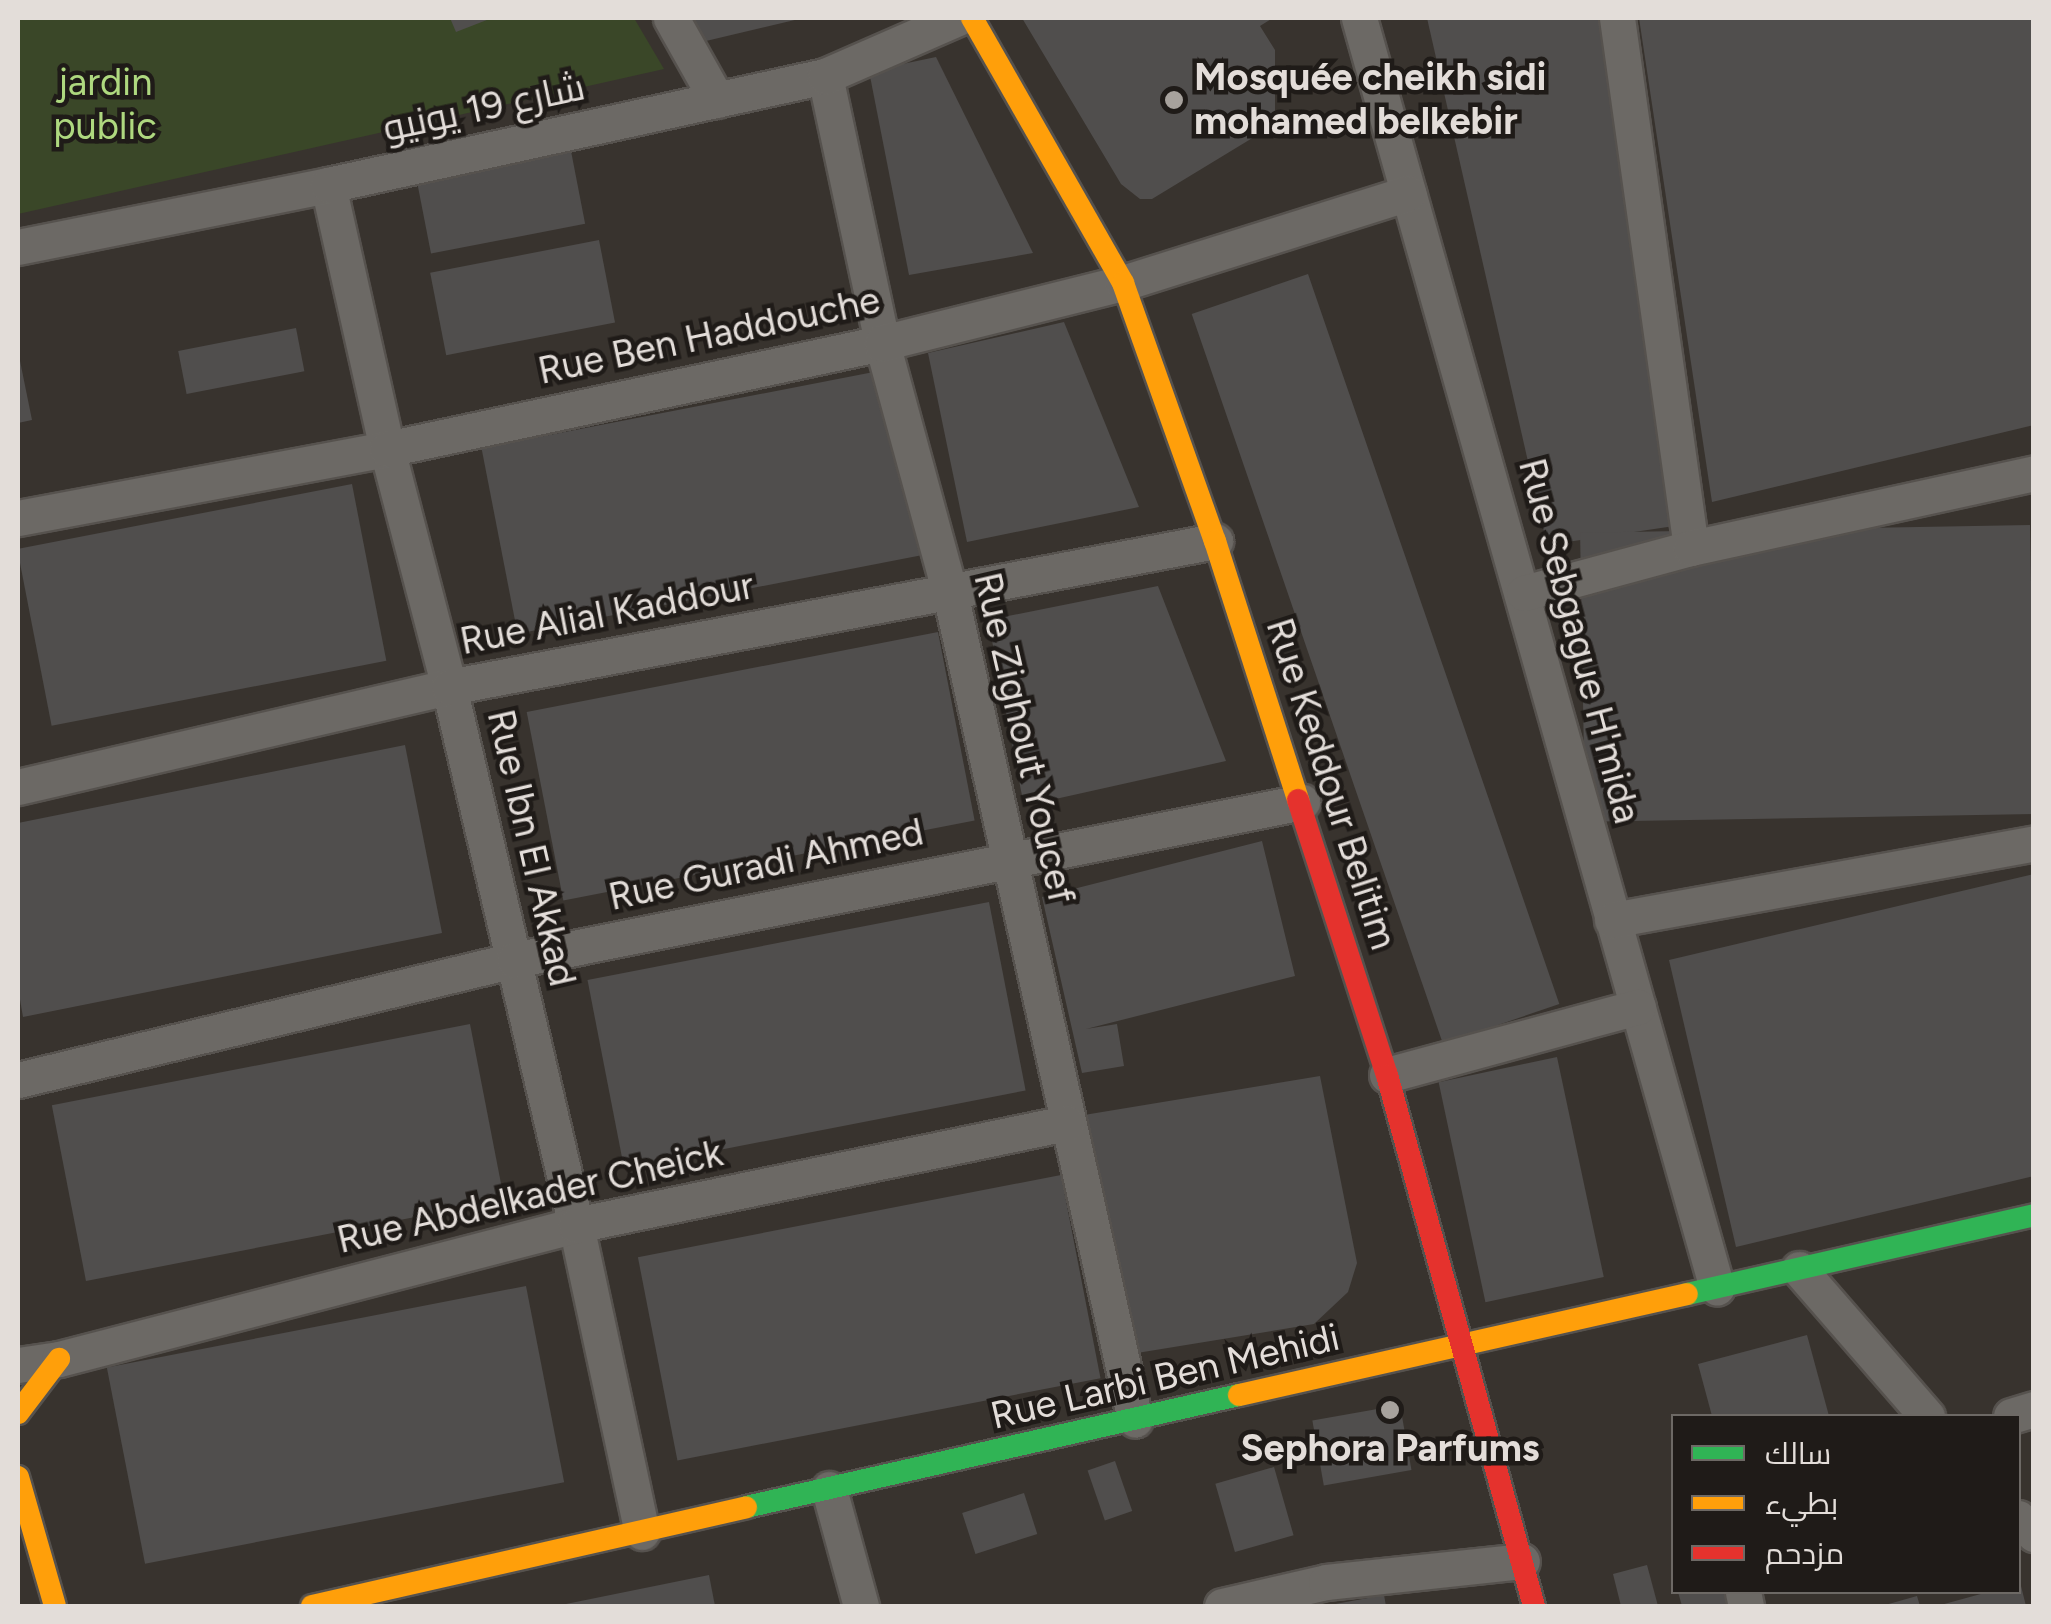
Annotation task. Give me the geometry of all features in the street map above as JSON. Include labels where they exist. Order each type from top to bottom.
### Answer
[{"type":"street","points":[[672,18],[717,100]]},
{"type":"street","name":"شارع 19 يونيو","points":[[18,247],[328,185],[825,76],[958,18]]},
{"type":"street","name":"Rue Keddour Belitim","points":[[972,18],[1123,282],[1215,541],[1387,1075],[1534,1606]]},
{"type":"street","name":"Rue Sebgague H'mida","points":[[1359,18],[1717,1288]]},
{"type":"street","points":[[1617,18],[1691,548]]},
{"type":"street","name":"Rue Zighout Youcef","points":[[825,76],[882,343],[950,593],[1135,1420]]},
{"type":"street","name":"Rue Ibn El Akkad","points":[[328,185],[387,449],[449,686],[514,960],[642,1532]]},
{"type":"street","name":"Rue Ben Haddouche","points":[[18,518],[387,449],[882,343],[1123,282],[1408,193]]},
{"type":"street","points":[[1524,593],[1691,548],[2032,482]]},
{"type":"street","name":"Rue Alial Kaddour","points":[[18,787],[449,686],[1215,541]]},
{"type":"street","name":"Rue Guradi Ahmed","points":[[18,1080],[514,960],[1302,802]]},
{"type":"street","points":[[1612,920],[2034,843]]},
{"type":"street","points":[[1387,1075],[1638,1007]]},
{"type":"street","name":"Rue Abdelkader Cheick","points":[[18,1365],[59,1359],[576,1226],[1066,1123]]},
{"type":"street","name":"Rue Larbi Ben Mehidi","points":[[312,1606],[2034,1216]]},
{"type":"street","points":[[1799,1268],[1925,1414]]},
{"type":"street","points":[[18,1412],[59,1359]]},
{"type":"street","points":[[18,1478],[55,1606]]},
{"type":"street","points":[[829,1489],[861,1606]]},
{"type":"street","points":[[1222,1606],[1326,1582],[1522,1561]]},
{"type":"green space","name":"jardin public","points":[[18,18],[634,18],[664,69],[18,214]]},
{"type":"building","points":[[450,18],[492,18],[456,32]]},
{"type":"building","points":[[693,18],[799,18],[799,19],[706,41]]},
{"type":"building","name":"Mosquée cheikh sidi mohamed belkebir","points":[[1022,18],[1273,18],[1260,26],[1275,50],[1275,111],[1259,134],[1152,199],[1140,199],[1121,184]]},
{"type":"building","points":[[1427,18],[1606,18],[1681,525],[1547,545]]},
{"type":"building","points":[[1639,18],[2034,18],[2034,425],[1712,502]]},
{"type":"building","points":[[936,57],[1033,253],[909,275],[869,71]]},
{"type":"building","points":[[571,151],[585,224],[431,254],[417,181]]},
{"type":"building","points":[[599,240],[615,322],[446,355],[430,273]]},
{"type":"building","points":[[1308,274],[1559,1004],[1443,1044],[1192,314]]},
{"type":"building","points":[[1064,322],[1139,507],[967,542],[928,353]]},
{"type":"building","points":[[296,328],[304,371],[187,394],[178,351]]},
{"type":"building","points":[[18,357],[32,420],[18,423]]},
{"type":"building","points":[[884,370],[920,556],[518,634],[482,448]]},
{"type":"building","points":[[352,484],[386,661],[52,726],[18,549]]},
{"type":"building","points":[[2030,525],[2034,814],[1585,822],[1580,533]]},
{"type":"building","points":[[1158,586],[1226,761],[1024,806],[988,620]]},
{"type":"building","points":[[938,632],[975,820],[563,900],[527,712]]},
{"type":"building","points":[[405,745],[442,933],[23,1017],[18,988],[18,823]]},
{"type":"building","points":[[1262,841],[1295,976],[1086,1029],[1117,1024],[1124,1066],[1082,1073],[1042,897]]},
{"type":"building","points":[[2034,874],[2034,1176],[1736,1247],[1669,960]]},
{"type":"building","points":[[989,902],[1026,1090],[624,1169],[588,980]]},
{"type":"building","points":[[470,1024],[504,1200],[86,1281],[52,1105]]},
{"type":"building","points":[[1557,1057],[1604,1277],[1485,1302],[1439,1082]]},
{"type":"building","points":[[1320,1076],[1357,1263],[1348,1292],[1314,1324],[1137,1353],[1084,1115]]},
{"type":"building","points":[[1061,1175],[1100,1378],[677,1460],[638,1257]]},
{"type":"building","points":[[526,1286],[564,1482],[145,1564],[107,1367]]},
{"type":"building","points":[[1807,1335],[1828,1414],[1711,1414],[1698,1364]]},
{"type":"building","points":[[1400,1405],[1411,1470],[1324,1485],[1312,1420]]},
{"type":"building","points":[[1115,1461],[1132,1511],[1105,1521],[1088,1470]]},
{"type":"building","points":[[1274,1467],[1294,1535],[1235,1552],[1215,1484]]},
{"type":"building","points":[[1024,1493],[1037,1534],[975,1554],[962,1513]]},
{"type":"building","points":[[1647,1565],[1658,1606],[1621,1606],[1613,1574]]},
{"type":"building","points":[[709,1575],[715,1606],[561,1606],[561,1605]]},
{"type":"building","points":[[2021,1586],[2026,1606],[1937,1606],[1981,1594],[2021,1594]]},
{"type":"building","points":[[1679,1594],[1728,1594],[1731,1606],[1682,1606]]},
{"type":"building","points":[[1384,1595],[1386,1606],[1330,1606],[1330,1605]]},
{"type":"building","points":[[1917,1596],[1920,1606],[1885,1606],[1885,1605]]},
{"type":"traffic: fast","points":[[1687,1294],[2034,1215]]},
{"type":"traffic: fast","points":[[746,1507],[1239,1395]]},
{"type":"traffic: slow","points":[[972,18],[1123,283],[1215,541],[1298,800]]},
{"type":"traffic: slow","points":[[1239,1395],[1687,1294]]},
{"type":"traffic: slow","points":[[18,1413],[59,1359]]},
{"type":"traffic: slow","points":[[18,1477],[55,1606]]},
{"type":"traffic: slow","points":[[312,1606],[746,1507]]},
{"type":"traffic: jam","points":[[1298,800],[1387,1075],[1534,1606]]},
{"type":"place","name":"Mosquée cheikh sidi mohamed belkebir","points":[[1174,100]]},
{"type":"place","name":"Sephora Parfums","points":[[1390,1410]]}]
